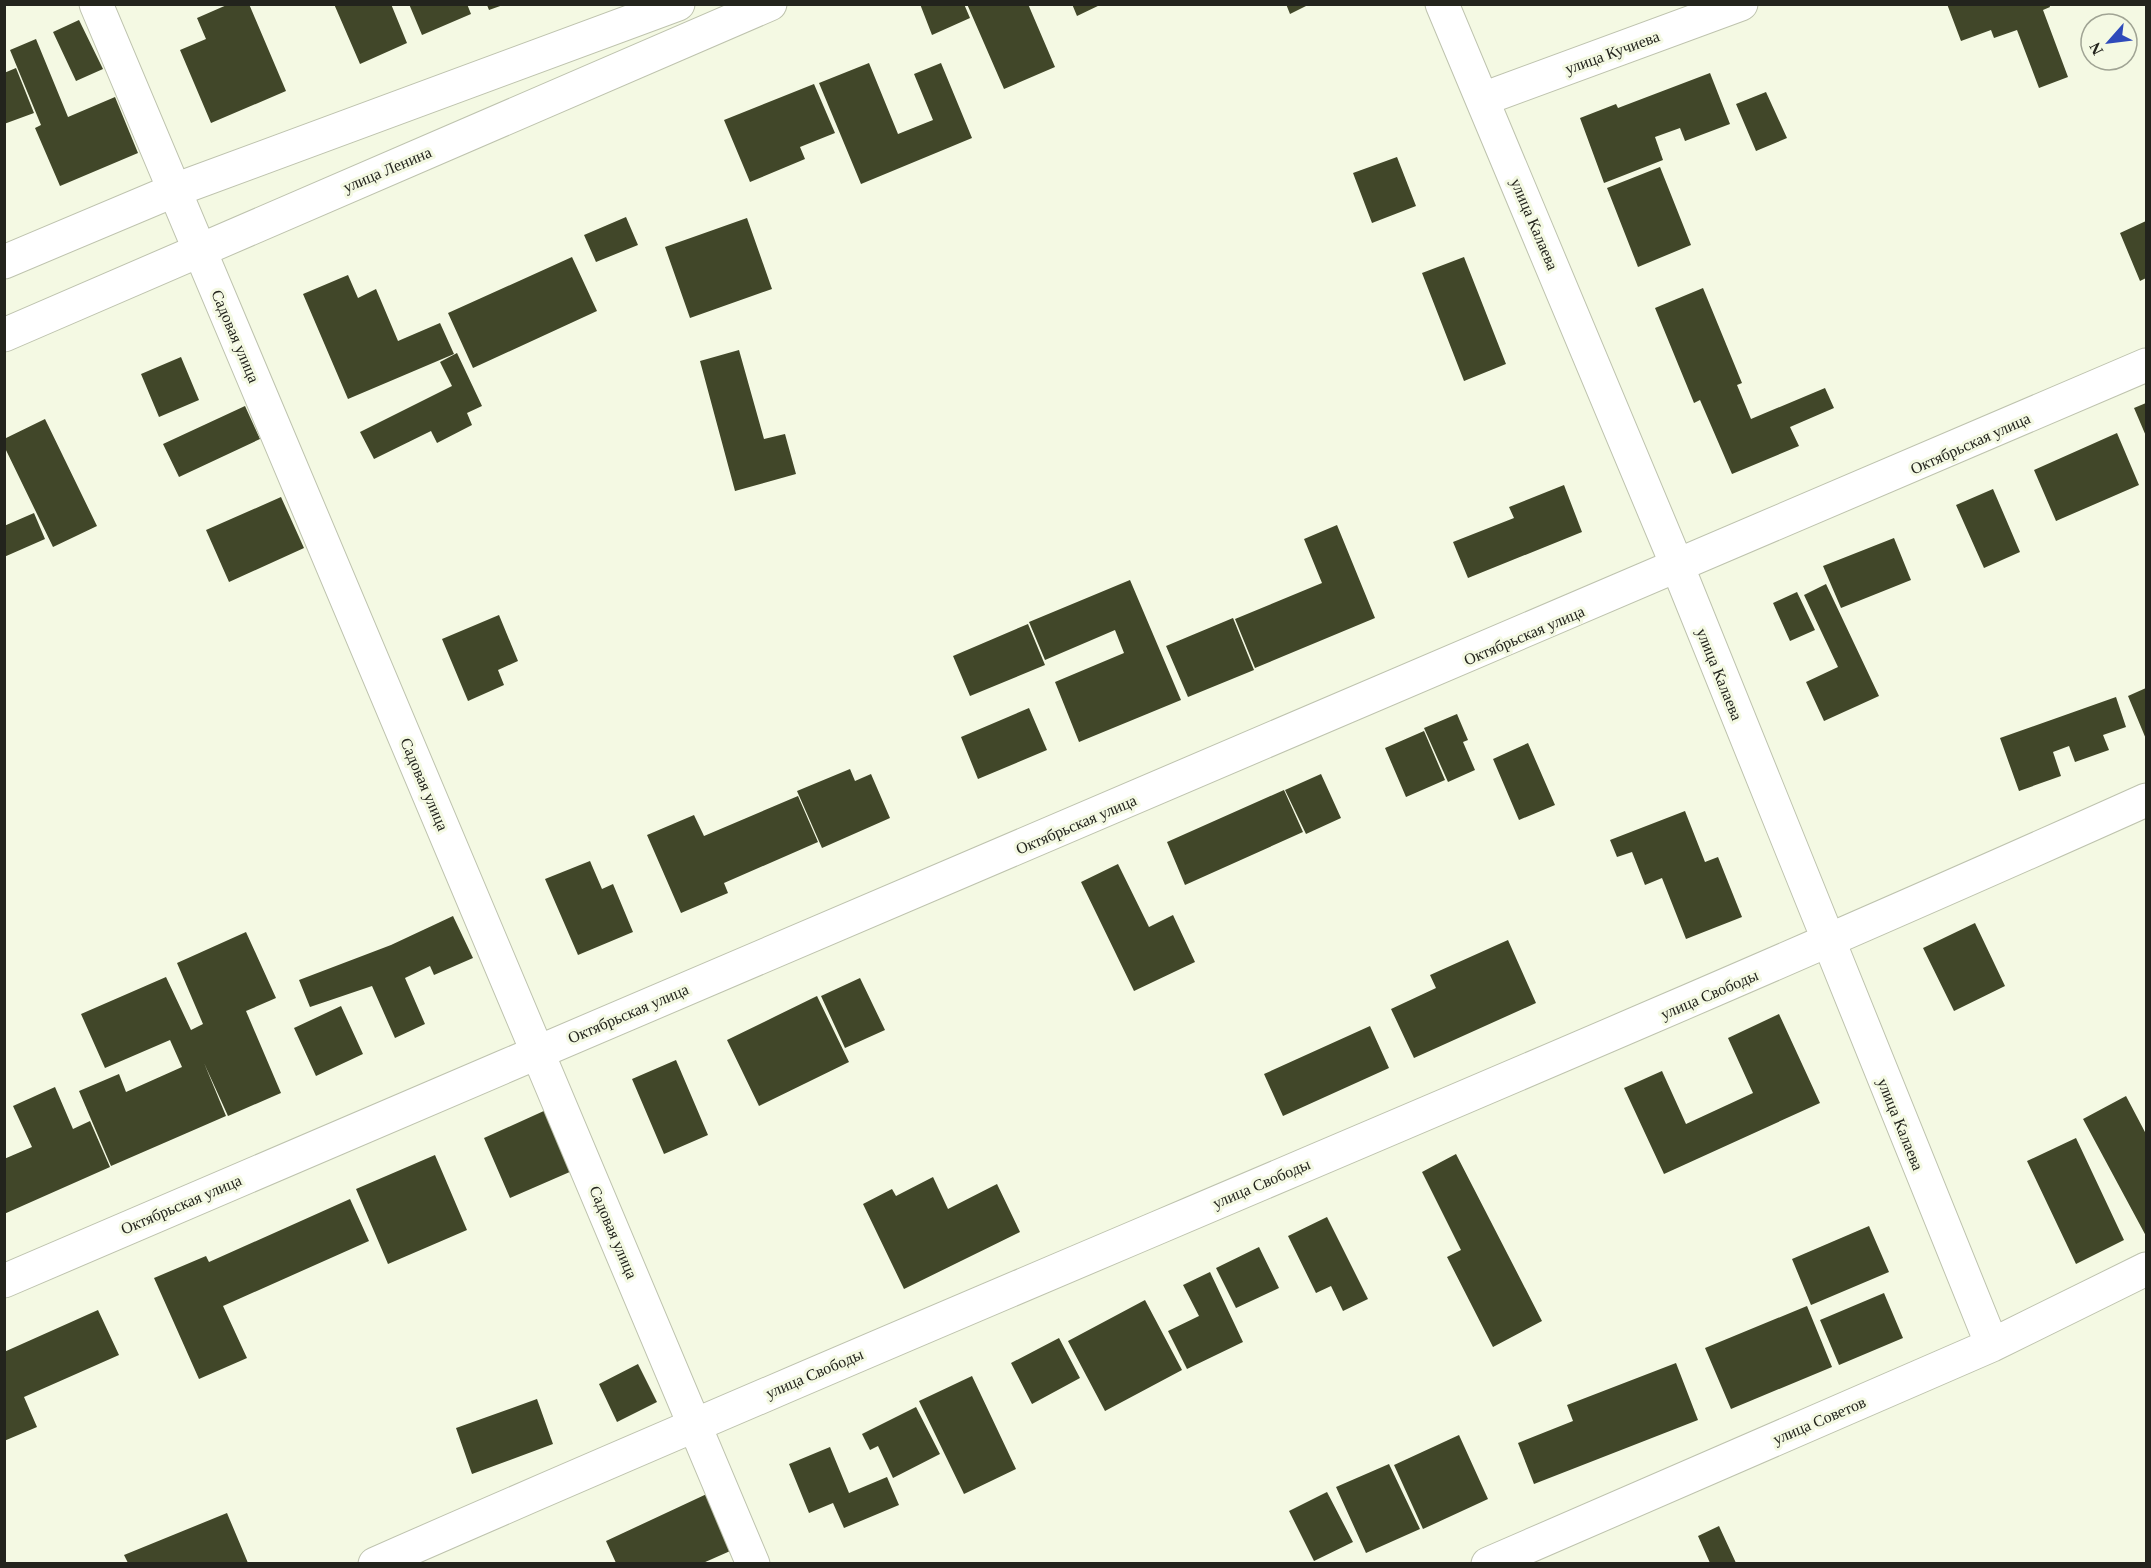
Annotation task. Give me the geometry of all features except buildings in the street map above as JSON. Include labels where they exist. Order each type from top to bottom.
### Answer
[{"type":"street","name":"Садовая улица","points":[[96,4],[753,1563]]},
{"type":"street","points":[[4,262],[175,190],[678,4]]},
{"type":"street","name":"улица Ленина","points":[[4,335],[770,4]]},
{"type":"street","name":"улица Калаева","points":[[1442,4],[1678,570],[1827,944],[1992,1345]]},
{"type":"street","name":"улица Кучиева","points":[[1483,99],[1741,4]]},
{"type":"street","name":"Октябрьская улица","points":[[4,1281],[537,1051],[1678,570],[2146,366]]},
{"type":"street","name":"улица Свободы","points":[[375,1563],[694,1423],[1827,944],[2146,801]]},
{"type":"street","name":"улица Советов","points":[[1488,1563],[1992,1345],[2146,1269]]}]
